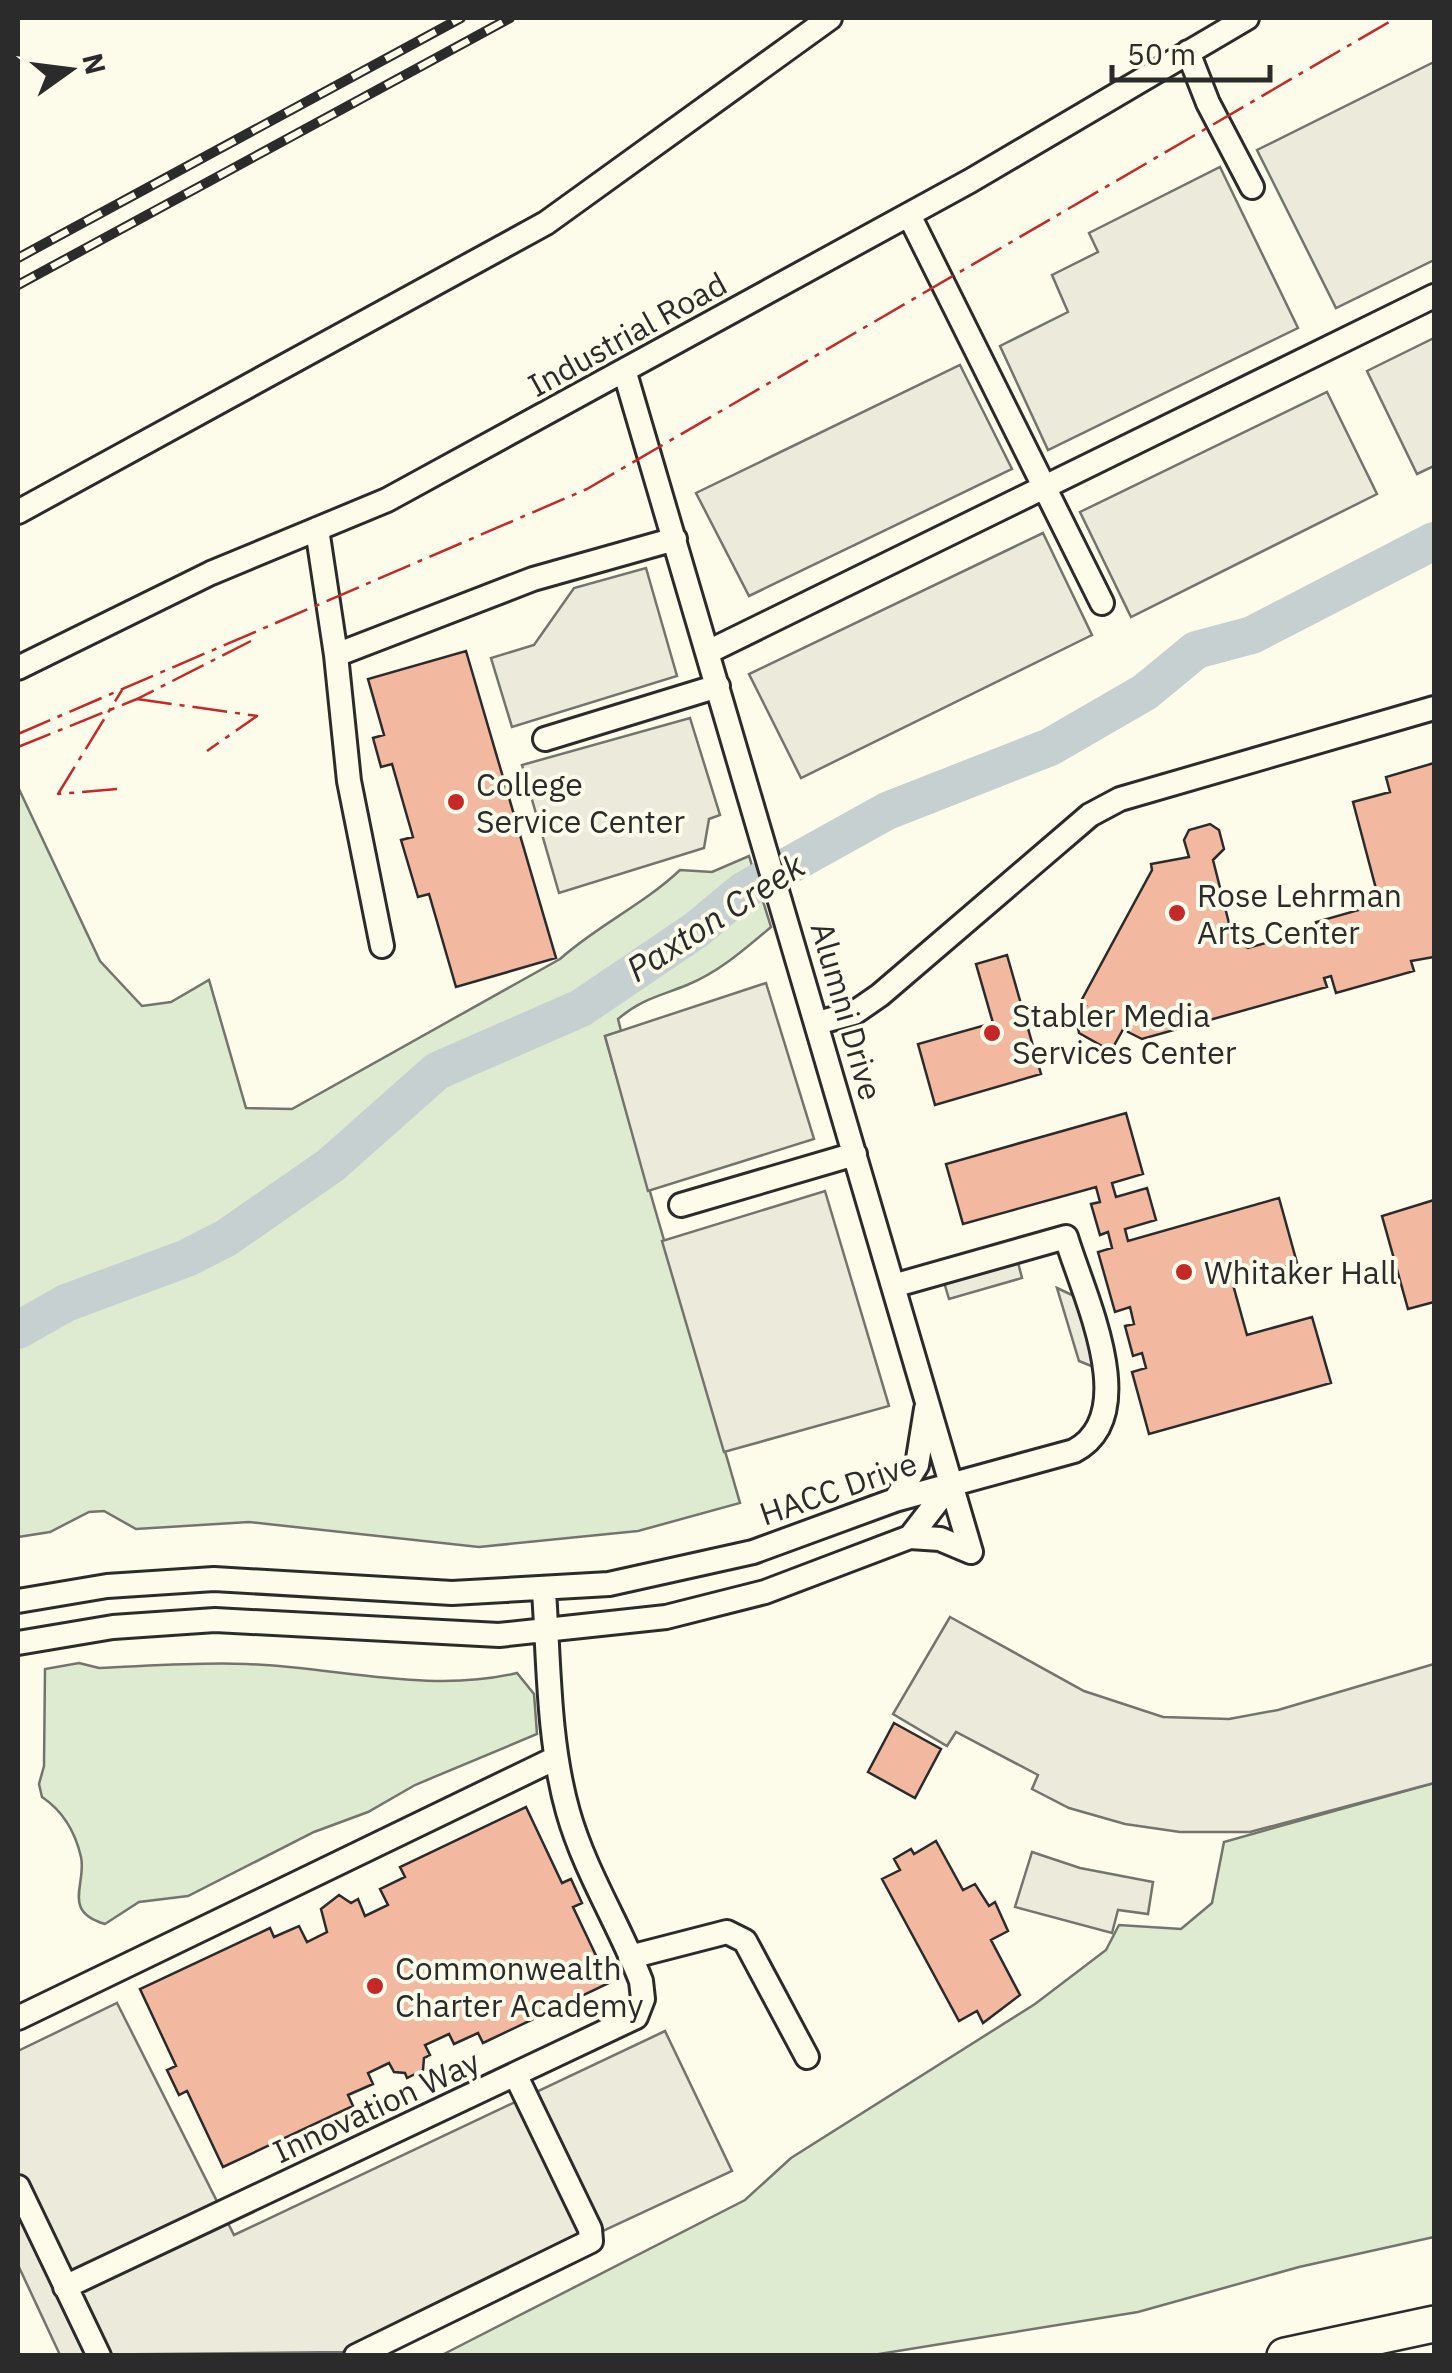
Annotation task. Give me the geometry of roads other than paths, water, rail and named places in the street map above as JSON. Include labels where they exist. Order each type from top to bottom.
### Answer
[{"type":"highway","points":[[1284,2356],[1434,2324]]},
{"type":"street","points":[[18,512],[546,224],[830,18]]},
{"type":"street","name":"Industrial Road","points":[[18,668],[210,574],[388,500],[910,214],[1247,18]]},
{"type":"street","points":[[1188,52],[1208,103],[1252,187]]},
{"type":"street","points":[[910,214],[1102,602]]},
{"type":"street","points":[[708,652],[1048,489],[1434,296]]},
{"type":"street","name":"Alumni Drive","points":[[625,373],[971,1552],[940,1540],[910,1538]]},
{"type":"street","points":[[318,529],[352,800],[382,946]]},
{"type":"street","points":[[336,655],[533,580],[675,539]]},
{"type":"street","points":[[545,738],[718,686]]},
{"type":"street","points":[[817,1023],[854,1013],[880,995],[1066,832],[1120,799],[1434,708]]},
{"type":"street","points":[[681,1205],[856,1154]]},
{"type":"street","points":[[892,1286],[1066,1237],[1106,1372],[1108,1411],[1097,1436],[1074,1452],[992,1470],[950,1484]]},
{"type":"street","points":[[895,1500],[917,1464],[927,1400]]},
{"type":"street","name":"HACC Drive","points":[[18,1601],[107,1586],[214,1579],[438,1593],[544,1591],[625,1582],[706,1565],[950,1484]]},
{"type":"street","name":"HACC Drive","points":[[910,1538],[950,1484]]},
{"type":"street","points":[[18,1643],[112,1627],[215,1620],[436,1634],[547,1632],[615,1625],[716,1606],[814,1576],[910,1538]]},
{"type":"street","name":"Innovation Way","points":[[65,2287],[636,2016],[643,1989],[584,1861],[556,1758],[544,1591]]},
{"type":"street","points":[[18,2018],[556,1758]]},
{"type":"street","points":[[630,1957],[727,1932],[745,1941],[807,2057]]},
{"type":"street","points":[[356,2356],[588,2245],[592,2236],[516,2076]]},
{"type":"street","points":[[18,2187],[100,2356]]},
{"type":"waterway","name":"Paxton Creek","points":[[18,1330],[66,1303],[187,1258],[226,1238],[331,1165],[437,1071],[581,1008],[696,930],[743,891],[887,811],[1050,747],[1145,692],[1196,650],[1252,635],[1434,541]]},
{"type":"railway","points":[[18,258],[461,18]]},
{"type":"railway","points":[[18,285],[510,18]]},
{"type":"place","name":"College Service Center","points":[[456,802]]},
{"type":"place","name":"Rose Lehrman Arts Center","points":[[1177,913]]},
{"type":"place","name":"Stabler Media Services Center","points":[[992,1033]]},
{"type":"place","name":"Whitaker Hall","points":[[1184,1272]]},
{"type":"place","name":"Commonwealth Charter Academy","points":[[375,1986]]}]
